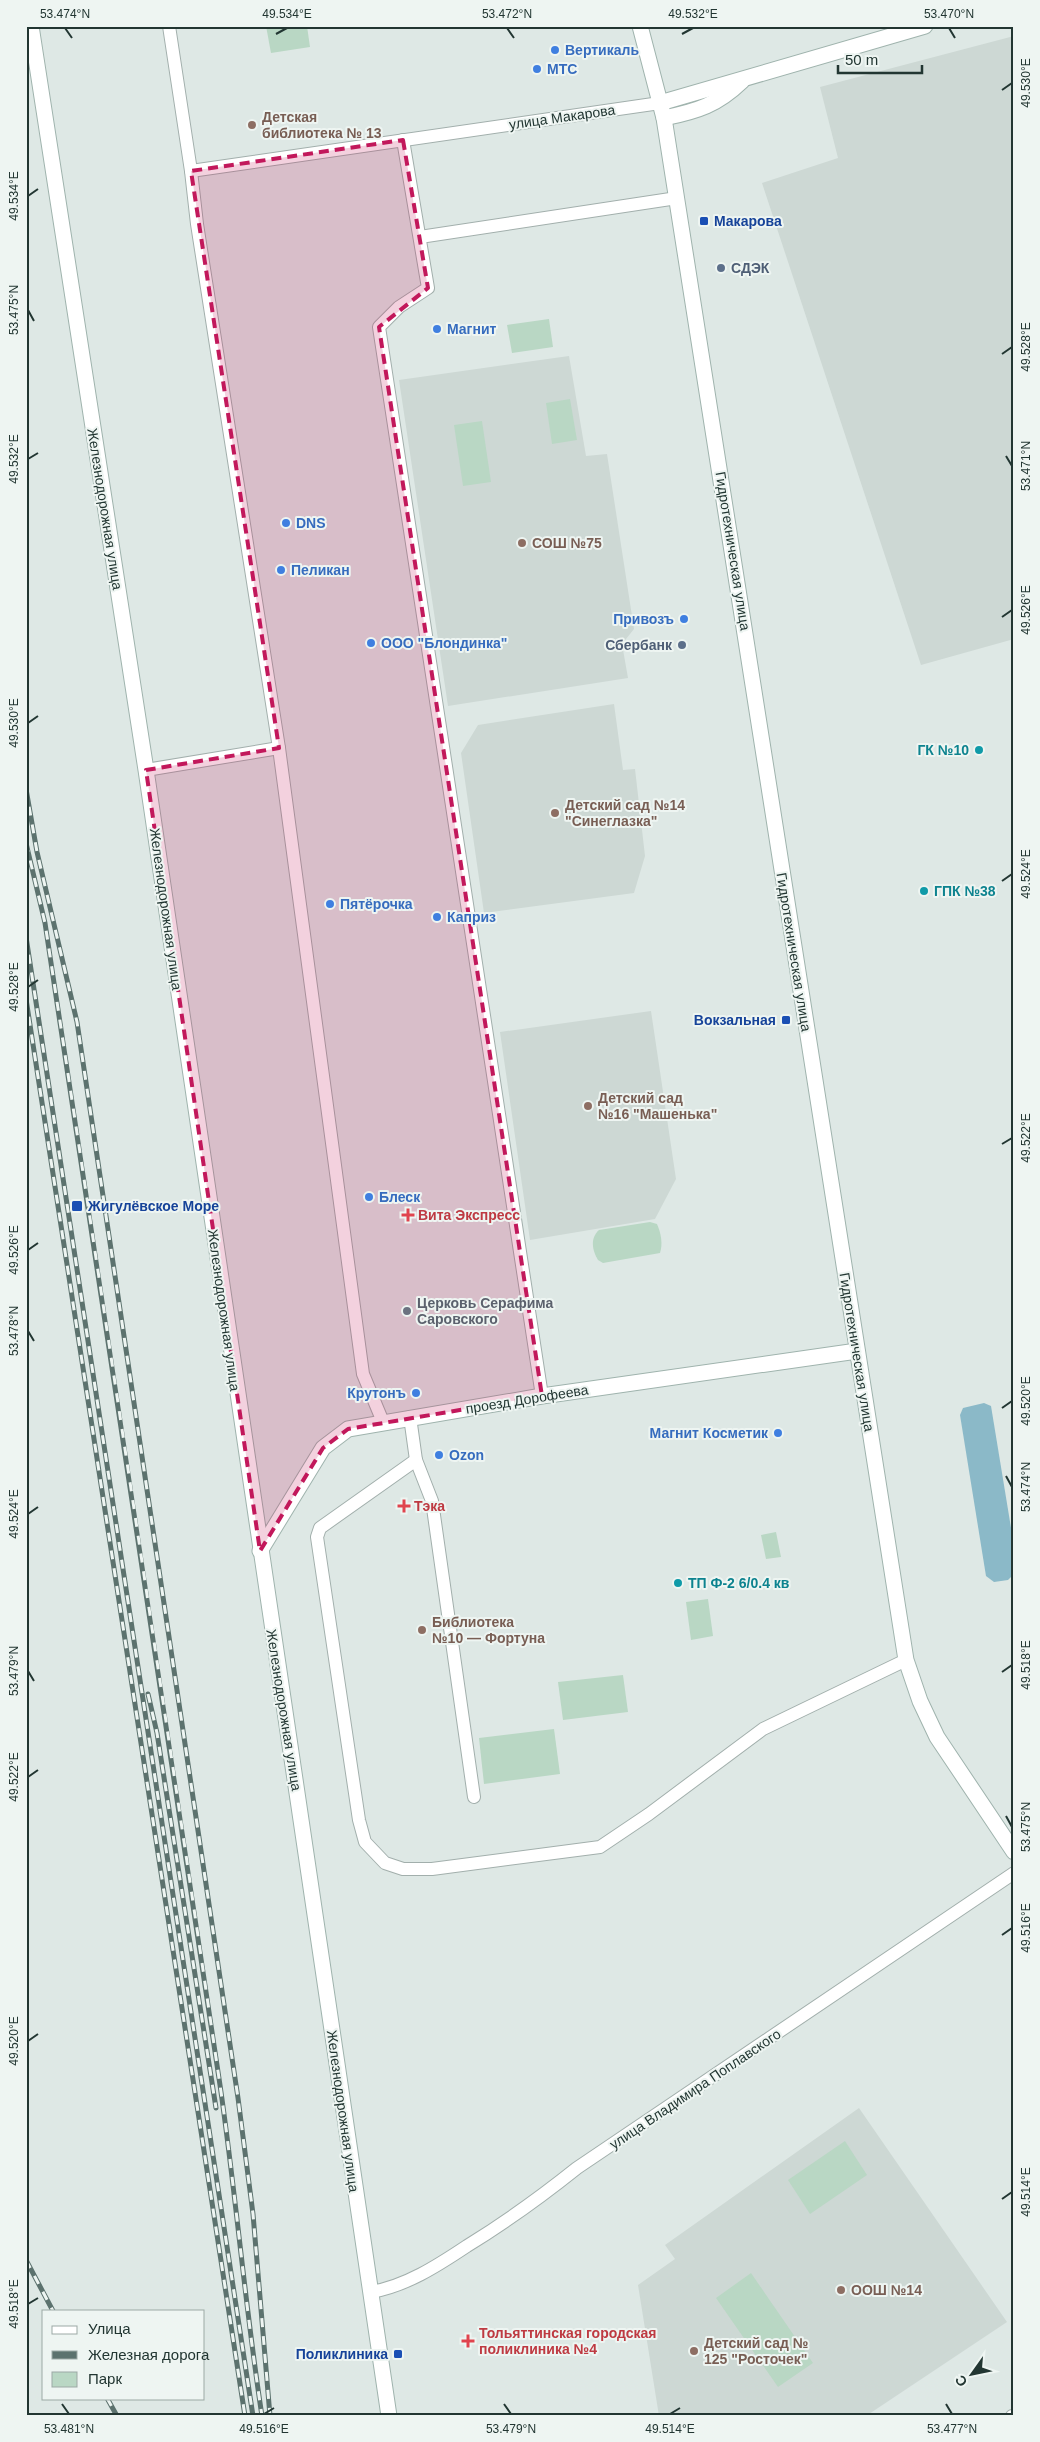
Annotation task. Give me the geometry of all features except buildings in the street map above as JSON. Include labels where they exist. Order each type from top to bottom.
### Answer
[{"type":"main road","name":"Железнодорожная улица","points":[[31,26],[146,770],[389,2416]]},
{"type":"main road","name":"Гидротехническая улица","points":[[640,26],[664,118],[678,198],[906,1660],[920,1701],[936,1737],[1014,1851]]},
{"type":"main road","name":"улица Макарова","points":[[660,103],[925,26]]},
{"type":"main road","points":[[664,118],[707,107],[726,97],[745,78]]},
{"type":"main road","name":"проезд Дорофеева","points":[[260,1551],[323,1448],[348,1430],[410,1417],[542,1396],[857,1351]]},
{"type":"street","points":[[169,26],[197,224],[279,748],[363,1374],[383,1422]]},
{"type":"street","name":"улица Макарова","points":[[191,171],[660,103]]},
{"type":"street","points":[[637,106],[664,118]]},
{"type":"street","points":[[403,140],[428,288],[399,308],[379,327],[542,1396]]},
{"type":"street","points":[[420,237],[678,198]]},
{"type":"street","points":[[146,770],[279,748]]},
{"type":"street","points":[[410,1417],[416,1460],[432,1501],[474,1797]]},
{"type":"street","points":[[416,1460],[320,1528],[317,1537],[359,1820],[365,1842],[385,1863],[402,1869],[432,1870],[600,1847],[649,1814],[763,1729],[906,1660]]},
{"type":"street","name":"улица Владимира Поплавского","points":[[370,2292],[389,2289],[434,2268],[522,2211],[577,2168],[1014,1873]]},
{"type":"highlighted area","points":[[403,140],[428,288],[379,327],[542,1396],[348,1429],[323,1448],[260,1551],[146,770],[279,748],[191,171]]},
{"type":"shaded area","points":[[1014,36],[1014,639],[921,665],[762,183],[838,158],[820,87]]},
{"type":"shaded area","name":"СОШ №75","points":[[569,356],[586,456],[607,454],[634,629],[622,644],[628,678],[448,706],[399,380]]},
{"type":"shaded area","name":"Детский сад №14 \"Синеглазка\"","points":[[614,704],[623,770],[635,769],[645,856],[634,893],[484,913],[461,753],[478,725]]},
{"type":"shaded area","name":"Детский сад №16 \"Машенька\"","points":[[651,1011],[676,1179],[655,1219],[530,1240],[500,1032]]},
{"type":"shaded area","name":"ООШ №14","points":[[859,2108],[1007,2322],[866,2416],[659,2416],[638,2285],[675,2259],[665,2245]]},
{"type":"green space","points":[[266,26],[307,26],[310,47],[271,53]]},
{"type":"green space","points":[[549,319],[553,347],[512,353],[507,325]]},
{"type":"green space","points":[[570,399],[577,440],[552,444],[546,403]]},
{"type":"green space","points":[[482,421],[491,482],[463,486],[454,425]]},
{"type":"green space","points":[[650,1222],[657,1224],[660,1231],[660,1253],[603,1263],[598,1260],[594,1252],[593,1240],[599,1230]]},
{"type":"green space","points":[[776,1532],[781,1557],[766,1559],[761,1535]]},
{"type":"green space","points":[[708,1599],[713,1636],[691,1640],[686,1602]]},
{"type":"green space","points":[[623,1675],[628,1712],[563,1720],[558,1682]]},
{"type":"green space","points":[[554,1729],[560,1774],[484,1784],[479,1738]]},
{"type":"green space","points":[[845,2141],[867,2175],[810,2214],[788,2180]]},
{"type":"green space","points":[[751,2273],[813,2363],[778,2387],[716,2298]]},
{"type":"water","points":[[984,1403],[991,1406],[1014,1546],[1014,1574],[1008,1580],[994,1582],[986,1576],[960,1415],[963,1408]]},
{"type":"railway","points":[[26,789],[37,852],[77,1022],[238,2098],[253,2214],[270,2416]]},
{"type":"railway","points":[[26,843],[45,923],[155,1649],[220,2085],[262,2416]]},
{"type":"railway","points":[[26,937],[253,2416]]},
{"type":"railway","points":[[26,999],[245,2416]]},
{"type":"railway","points":[[148,1694],[157,1733],[216,2108]]},
{"type":"railway","points":[[26,2260],[52,2310]]},
{"type":"railway","points":[[108,2400],[117,2416]]},
{"type":"place","name":"Вертикаль","points":[[555,50]]},
{"type":"place","name":"МТС","points":[[537,69]]},
{"type":"place","name":"Детская библиотека № 13","points":[[252,125]]},
{"type":"place","name":"Макарова","points":[[704,221]]},
{"type":"place","name":"СДЭК","points":[[721,268]]},
{"type":"place","name":"Магнит","points":[[437,329]]},
{"type":"place","name":"DNS","points":[[286,523]]},
{"type":"place","name":"СОШ №75","points":[[522,543]]},
{"type":"place","name":"Пеликан","points":[[281,570]]},
{"type":"place","name":"Привозъ","points":[[684,619]]},
{"type":"place","name":"ООО \"Блондинка\"","points":[[371,643]]},
{"type":"place","name":"Сбербанк","points":[[682,645]]},
{"type":"place","name":"ГК №10","points":[[979,750]]},
{"type":"place","name":"Детский сад №14 \"Синеглазка\"","points":[[555,813]]},
{"type":"place","name":"ГПК №38","points":[[924,891]]},
{"type":"place","name":"Пятёрочка","points":[[330,904]]},
{"type":"place","name":"Каприз","points":[[437,917]]},
{"type":"place","name":"Вокзальная","points":[[786,1020]]},
{"type":"place","name":"Детский сад №16 \"Машенька\"","points":[[588,1106]]},
{"type":"place","name":"Блеск","points":[[369,1197]]},
{"type":"place","name":"Жигулёвское Море","points":[[77,1206]]},
{"type":"place","name":"Вита Экспресс","points":[[408,1215]]},
{"type":"place","name":"Церковь Серафима Саровского","points":[[407,1311]]},
{"type":"place","name":"Крутонъ","points":[[416,1393]]},
{"type":"place","name":"Магнит Косметик","points":[[778,1433]]},
{"type":"place","name":"Ozon","points":[[439,1455]]},
{"type":"place","name":"Тэка","points":[[404,1506]]},
{"type":"place","name":"ТП Ф-2 6/0.4 кв","points":[[678,1583]]},
{"type":"place","name":"Библиотека №10 — Фортуна","points":[[422,1630]]},
{"type":"place","name":"ООШ №14","points":[[841,2290]]},
{"type":"place","name":"Тольяттинская городская поликлиника №4","points":[[468,2341]]},
{"type":"place","name":"Детский сад № 125 \"Росточек\"","points":[[694,2351]]},
{"type":"place","name":"Поликлиника","points":[[398,2354]]}]
